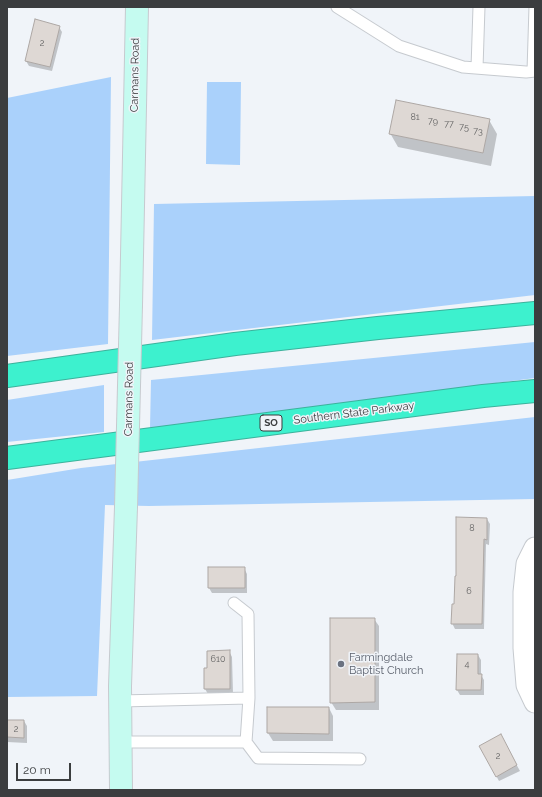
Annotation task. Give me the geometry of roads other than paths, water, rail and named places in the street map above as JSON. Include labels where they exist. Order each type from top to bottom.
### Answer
[{"type":"highway","points":[[7,376],[235,344],[378,328],[535,313]]},
{"type":"highway","name":"Southern State Parkway","points":[[7,458],[459,399],[535,391]]},
{"type":"street","name":"Carmans Road","points":[[121,790],[120,701],[131,305],[136,7]]},
{"type":"street","points":[[535,548],[527,564],[524,592],[524,648],[528,685],[535,702]]},
{"type":"lane","points":[[337,7],[399,46],[463,67],[526,72],[534,71],[535,7]]},
{"type":"lane","points":[[477,68],[480,7]]},
{"type":"lane","points":[[234,603],[248,614],[249,698],[246,742],[258,758],[360,759]]},
{"type":"lane","points":[[120,701],[249,698]]},
{"type":"lane","points":[[121,742],[246,742]]},
{"type":"place","name":"Farmingdale Baptist Church","points":[[341,664]]}]
